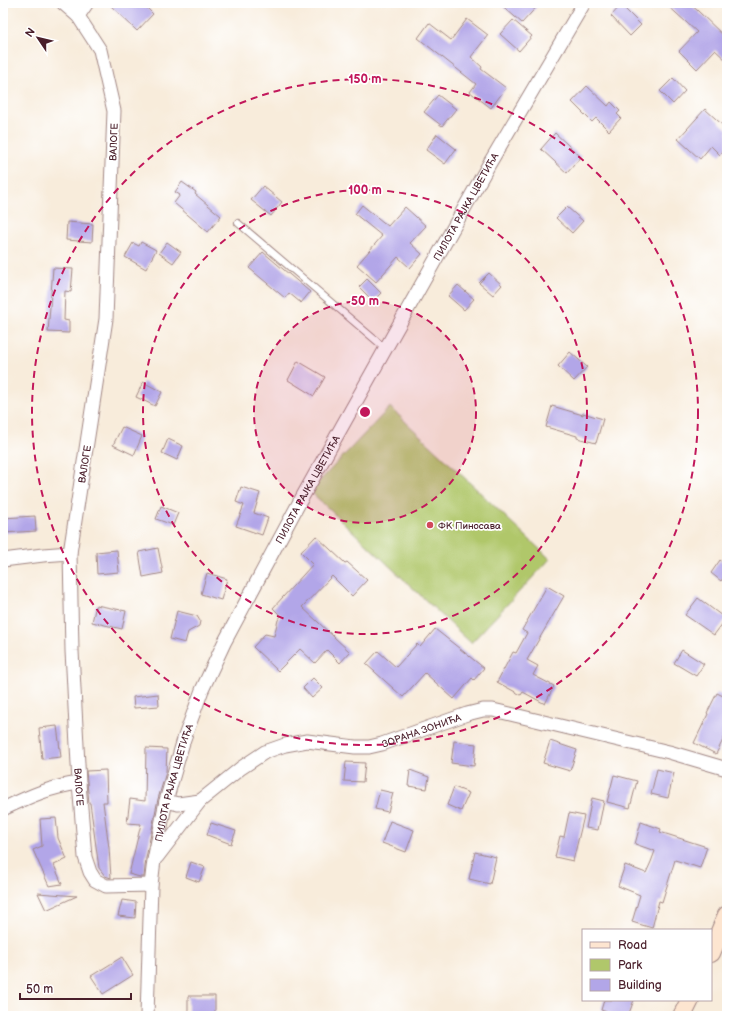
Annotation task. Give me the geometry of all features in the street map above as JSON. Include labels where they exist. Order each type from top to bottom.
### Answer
[{"type":"street","name":"ВАЛОГЕ","points":[[63,3],[78,16],[100,50],[114,111],[106,319],[70,553],[72,651],[79,783],[85,857],[90,872],[95,880],[106,886],[151,885]]},
{"type":"street","points":[[78,16],[87,3]]},
{"type":"street","name":"ПИЛОТА РАЈКА ЦВЕТИЋА","points":[[146,1016],[151,885],[154,860],[166,801],[184,739],[202,690],[224,643],[299,503],[484,173],[584,3]]},
{"type":"street","points":[[3,560],[70,553]]},
{"type":"street","name":"ЗОРАНА ЗОНИЋА","points":[[154,860],[200,801],[241,768],[265,752],[285,745],[307,741],[326,742],[355,747],[368,747],[382,744],[467,714],[483,710],[493,710],[506,713],[646,747],[727,769]]},
{"type":"street","points":[[3,809],[47,790],[59,786],[79,783]]},
{"type":"street","points":[[166,801],[178,804],[200,801]]},
{"type":"street","points":[[712,951],[727,915]]},
{"type":"street","points":[[682,1016],[690,1001]]},
{"type":"lane","points":[[238,223],[386,349]]},
{"type":"green space","name":"ФК Пиносава","points":[[390,407],[550,559],[471,643],[310,491]]},
{"type":"building","points":[[108,3],[142,3],[153,14],[137,31]]},
{"type":"building","points":[[499,3],[540,3],[522,23]]},
{"type":"building","points":[[665,3],[689,3],[698,11],[727,39],[727,61],[715,50],[697,69],[679,51],[697,32]]},
{"type":"building","points":[[621,5],[641,25],[630,36],[611,16]]},
{"type":"building","points":[[467,19],[488,35],[471,57],[482,67],[481,69],[506,88],[491,108],[470,92],[476,84],[418,38],[429,23],[451,40]]},
{"type":"building","points":[[513,20],[532,36],[519,51],[500,34]]},
{"type":"building","points":[[673,78],[685,91],[673,104],[660,91]]},
{"type":"building","points":[[587,86],[608,106],[611,102],[620,111],[617,114],[621,118],[609,131],[596,118],[592,122],[572,102]]},
{"type":"building","points":[[438,95],[456,109],[442,126],[424,112]]},
{"type":"building","points":[[705,109],[727,129],[727,147],[720,155],[711,146],[700,159],[678,139]]},
{"type":"building","points":[[555,133],[581,157],[567,173],[541,149]]},
{"type":"building","points":[[437,134],[456,149],[445,164],[426,150]]},
{"type":"building","points":[[182,182],[196,192],[195,194],[221,216],[208,232],[174,203],[180,195],[175,192]]},
{"type":"building","points":[[263,186],[282,202],[271,216],[251,200]]},
{"type":"building","points":[[362,205],[388,226],[405,207],[426,226],[410,243],[422,254],[410,268],[398,257],[376,282],[357,265],[382,236],[355,214]]},
{"type":"building","points":[[567,207],[583,221],[572,233],[556,218]]},
{"type":"building","points":[[67,222],[93,224],[92,242],[66,240]]},
{"type":"building","points":[[141,242],[156,250],[146,269],[125,257],[133,243],[139,246]]},
{"type":"building","points":[[167,242],[181,252],[173,263],[159,253]]},
{"type":"building","points":[[263,252],[310,292],[301,303],[289,293],[285,298],[249,268]]},
{"type":"building","points":[[53,268],[73,269],[71,292],[65,291],[64,320],[69,321],[69,333],[48,332]]},
{"type":"building","points":[[489,273],[502,285],[493,295],[479,283]]},
{"type":"building","points":[[367,279],[381,293],[373,301],[359,287]]},
{"type":"building","points":[[458,285],[474,299],[464,310],[448,296]]},
{"type":"building","points":[[570,352],[587,367],[574,381],[558,366]]},
{"type":"building","points":[[298,361],[325,377],[314,396],[288,380]]},
{"type":"building","points":[[143,382],[162,392],[155,406],[136,397]]},
{"type":"building","points":[[552,406],[603,419],[596,443],[546,427]]},
{"type":"building","points":[[122,427],[142,436],[134,455],[113,445]]},
{"type":"building","points":[[168,439],[183,446],[177,460],[162,453]]},
{"type":"building","points":[[241,487],[260,493],[254,513],[268,518],[262,535],[236,526],[244,505],[236,502]]},
{"type":"building","points":[[161,506],[178,513],[173,525],[156,519]]},
{"type":"building","points":[[35,516],[36,531],[3,533],[3,518]]},
{"type":"building","points":[[316,536],[345,563],[347,562],[367,580],[352,596],[332,576],[302,607],[350,652],[340,663],[327,650],[315,663],[300,649],[278,671],[253,647],[265,634],[274,636],[278,620],[281,616],[273,608],[313,564],[301,552]]},
{"type":"building","points":[[158,548],[163,573],[143,577],[139,552]]},
{"type":"building","points":[[117,550],[119,572],[97,574],[96,552]]},
{"type":"building","points":[[720,560],[727,566],[727,573],[721,581],[711,573]]},
{"type":"building","points":[[207,573],[227,579],[221,600],[201,594]]},
{"type":"building","points":[[547,586],[564,596],[527,660],[538,666],[533,675],[554,686],[545,704],[523,692],[521,695],[497,682],[513,652],[516,653],[527,633],[522,630]]},
{"type":"building","points":[[698,598],[726,619],[714,635],[685,615]]},
{"type":"building","points":[[96,605],[126,611],[122,629],[92,622]]},
{"type":"building","points":[[177,611],[197,616],[200,621],[199,626],[188,632],[185,643],[170,639]]},
{"type":"building","points":[[435,629],[484,668],[474,680],[472,678],[454,699],[425,673],[403,697],[366,664],[378,651],[396,667],[417,644],[420,647]]},
{"type":"building","points":[[682,650],[704,664],[696,676],[674,663]]},
{"type":"building","points":[[313,678],[323,688],[312,698],[303,688]]},
{"type":"building","points":[[717,693],[727,698],[727,732],[716,754],[694,743]]},
{"type":"building","points":[[158,694],[159,706],[134,708],[133,697]]},
{"type":"building","points":[[57,726],[61,757],[42,759],[39,728]]},
{"type":"building","points":[[454,741],[476,744],[474,766],[451,763]]},
{"type":"building","points":[[550,741],[577,750],[570,771],[543,763]]},
{"type":"building","points":[[146,748],[167,749],[166,772],[158,799],[146,858],[144,877],[140,877],[129,874],[141,824],[127,823],[130,799],[145,801]]},
{"type":"building","points":[[346,762],[365,763],[363,782],[344,781]]},
{"type":"building","points":[[657,769],[674,773],[668,798],[651,794]]},
{"type":"building","points":[[106,770],[107,802],[103,802],[111,878],[105,876],[99,868],[89,803],[86,771]]},
{"type":"building","points":[[410,770],[429,777],[427,789],[408,786]]},
{"type":"building","points":[[614,775],[637,781],[630,808],[607,802]]},
{"type":"building","points":[[454,787],[469,793],[461,811],[447,805]]},
{"type":"building","points":[[380,790],[393,793],[388,812],[375,809]]},
{"type":"building","points":[[592,798],[604,801],[598,830],[586,828]]},
{"type":"building","points":[[569,813],[584,816],[573,861],[555,857],[560,836],[564,837]]},
{"type":"building","points":[[56,818],[58,838],[67,859],[54,865],[62,884],[49,886],[33,850],[42,846],[40,819]]},
{"type":"building","points":[[390,821],[414,830],[406,852],[382,843]]},
{"type":"building","points":[[641,822],[661,829],[660,832],[707,847],[700,868],[675,860],[662,902],[659,901],[652,928],[632,922],[640,895],[618,886],[625,865],[646,873],[655,851],[635,844]]},
{"type":"building","points":[[211,823],[236,831],[231,844],[207,835]]},
{"type":"building","points":[[475,852],[496,857],[490,884],[469,879]]},
{"type":"building","points":[[191,862],[205,867],[199,882],[186,877]]},
{"type":"building","points":[[38,893],[77,896],[46,910]]},
{"type":"building","points":[[122,900],[136,902],[135,918],[118,916]]},
{"type":"building","points":[[122,957],[133,975],[103,994],[91,976]]},
{"type":"building","points":[[188,996],[215,996],[215,1016],[188,1016]]},
{"type":"building","points":[[604,1001],[634,1001],[628,1016],[618,1016],[601,1010]]},
{"type":"place","name":"ФК Пиносава","points":[[430,525]]}]
